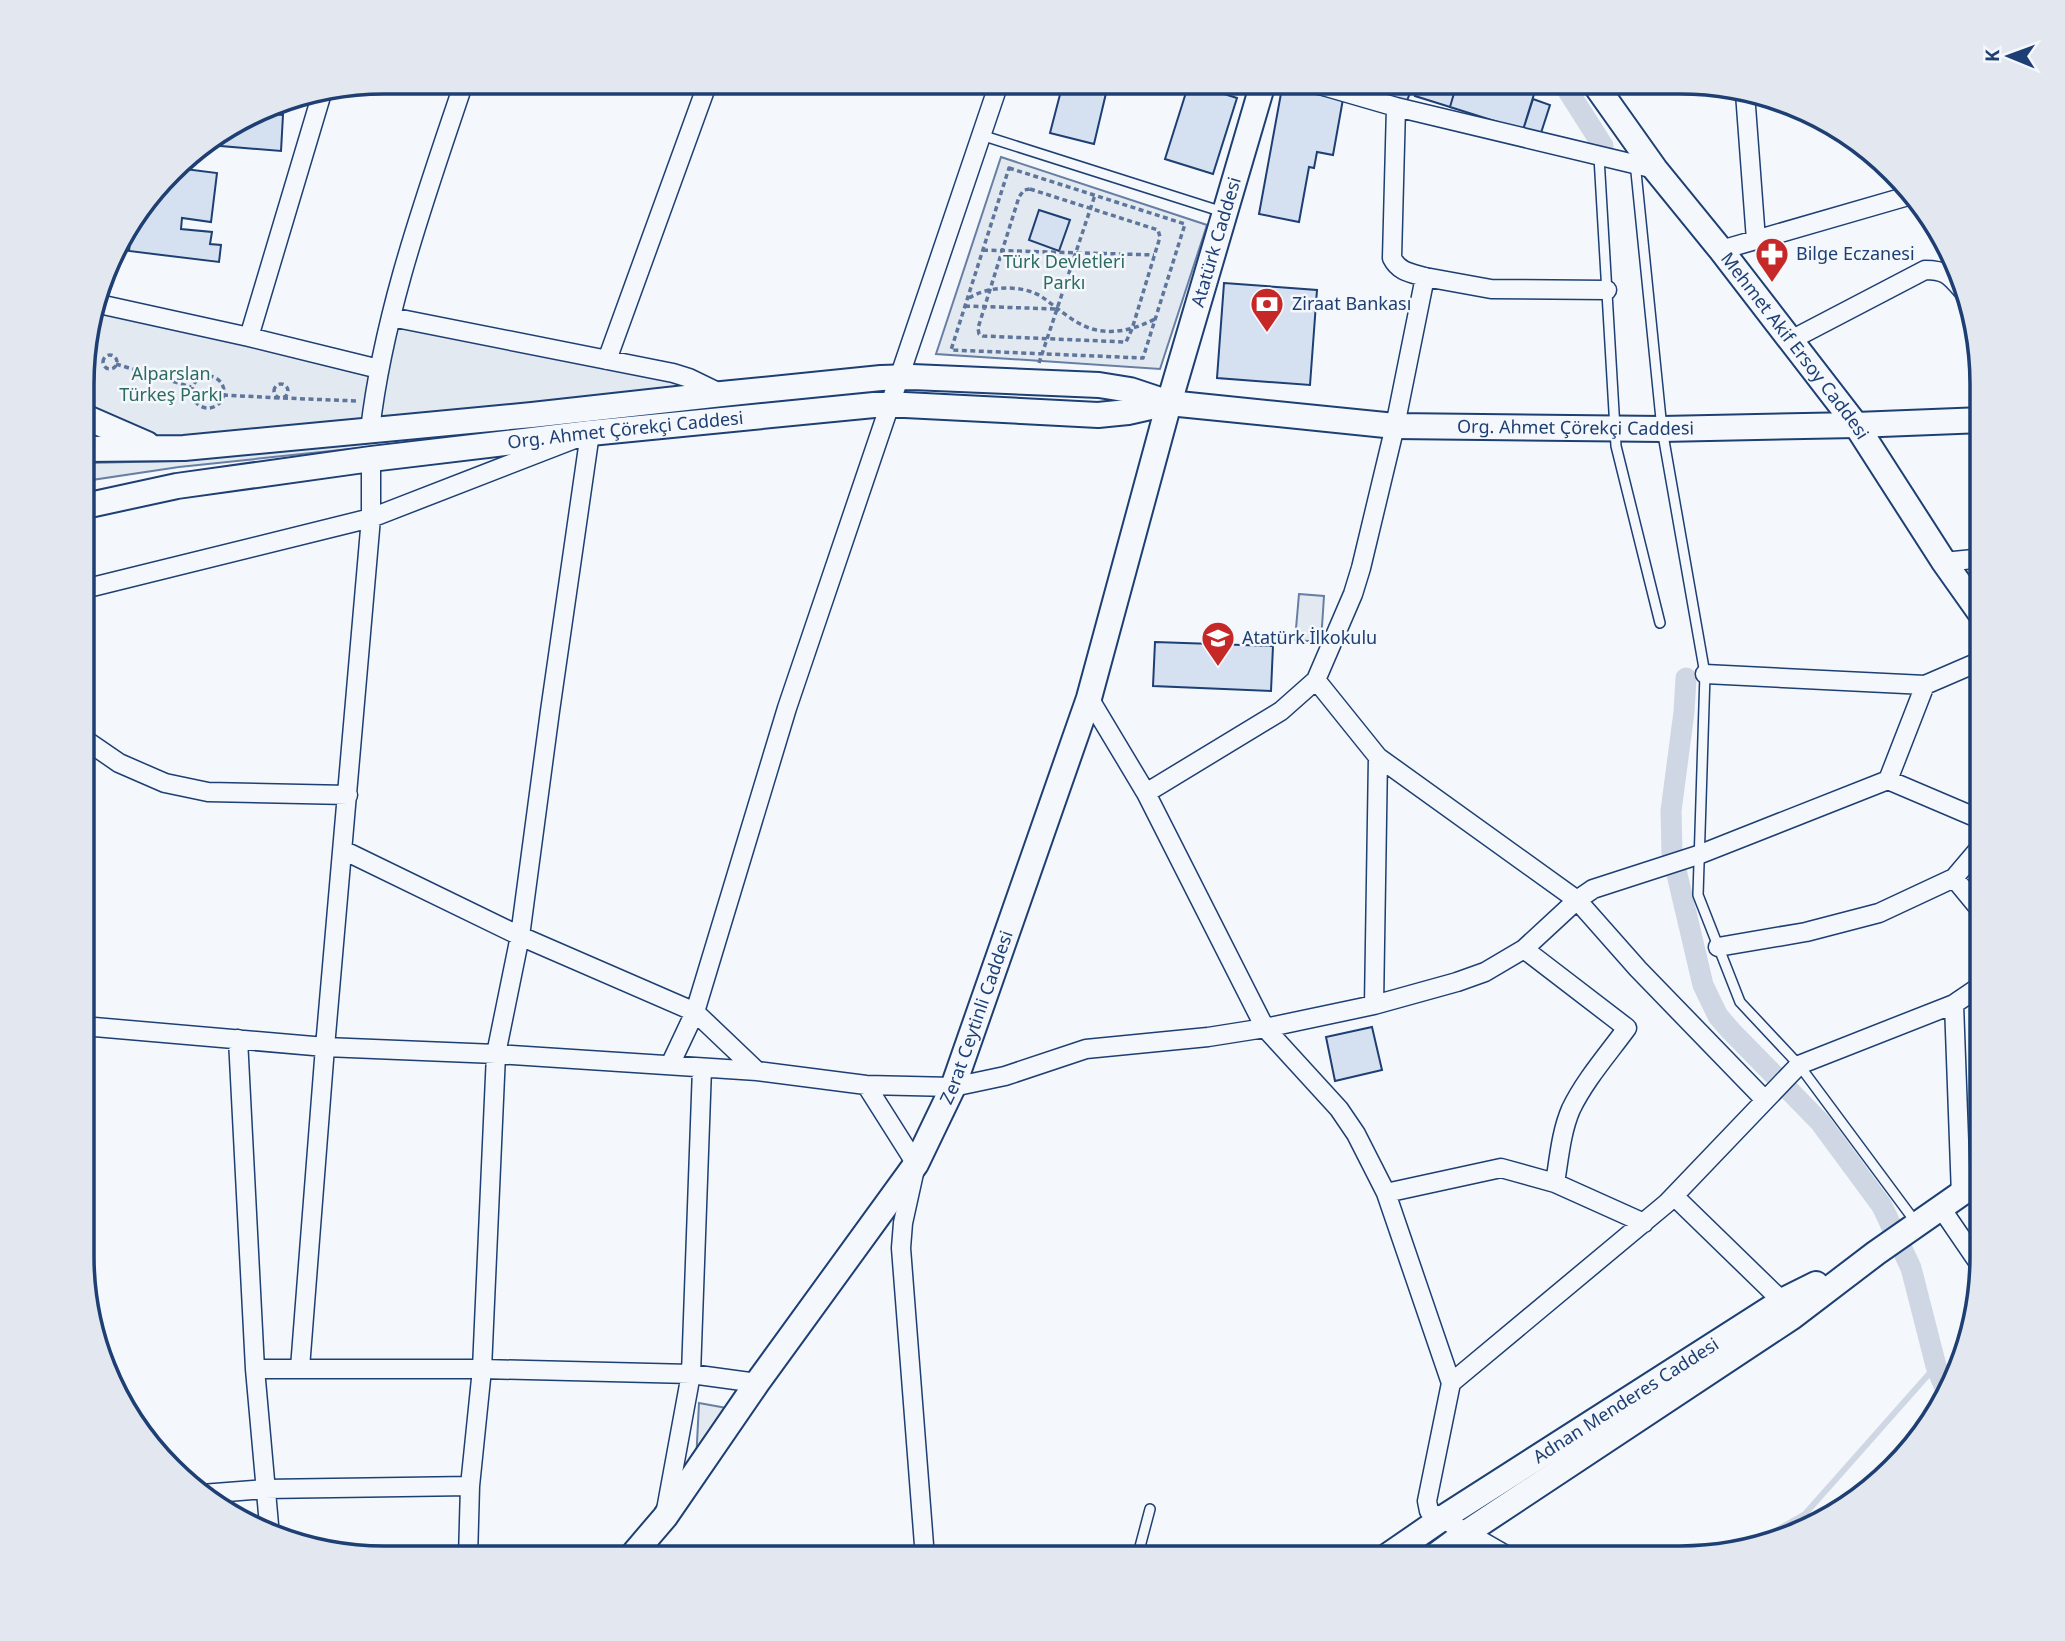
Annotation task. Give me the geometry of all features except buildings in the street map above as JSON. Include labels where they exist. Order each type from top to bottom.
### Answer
[{"type":"main road","name":"Atatürk Caddesi","points":[[1169,403],[1260,94]]},
{"type":"main road","name":"Mehmet Akif Ersoy Caddesi","points":[[1602,94],[1632,137],[1645,167],[1721,250],[1856,425],[1970,599]]},
{"type":"main road","name":"Org. Ahmet Çörekçi Caddesi","points":[[94,449],[161,450],[898,377],[1033,381],[1117,387],[1169,403],[1395,426],[1662,429],[1970,421]]},
{"type":"main road","points":[[722,394],[724,420]]},
{"type":"main road","name":"Org. Ahmet Çörekçi Caddesi","points":[[94,504],[152,491],[371,459],[724,420],[889,405],[1098,415],[1169,403]]},
{"type":"main road","name":"Zerat Ceytinli Caddesi","points":[[640,1546],[665,1517],[757,1383],[916,1164],[953,1087],[1089,698],[1169,403]]},
{"type":"main road","name":"Org. Ahmet Çörekçi Caddesi","points":[[94,421],[161,450]]},
{"type":"main road","points":[[94,515],[152,491]]},
{"type":"main road","name":"Adnan Menderes Caddesi","points":[[1450,1546],[1791,1317],[1876,1253],[1970,1188]]},
{"type":"main road","name":"Adnan Menderes Caddesi","points":[[1402,1546],[1782,1301],[1876,1253]]},
{"type":"street","points":[[370,430],[379,369],[391,317],[413,237],[460,94]]},
{"type":"street","points":[[607,360],[704,94]]},
{"type":"street","points":[[670,1065],[695,1012],[787,708],[995,94]]},
{"type":"street","points":[[1351,94],[1645,167]]},
{"type":"street","points":[[249,337],[320,102]]},
{"type":"street","points":[[1746,102],[1756,240]]},
{"type":"street","points":[[1396,107],[1392,258],[1397,266],[1425,277],[1490,289],[1607,290]]},
{"type":"street","points":[[1721,250],[1902,199]]},
{"type":"street","points":[[1789,341],[1925,270],[1942,271],[1948,275]]},
{"type":"street","points":[[1146,793],[1281,711],[1316,680],[1358,580],[1395,426],[1425,277]]},
{"type":"street","points":[[106,305],[379,369]]},
{"type":"street","points":[[391,317],[689,378],[722,394]]},
{"type":"street","points":[[94,587],[371,518],[590,433],[520,936],[496,1054],[482,1369],[470,1486],[468,1546]]},
{"type":"street","points":[[300,1368],[371,518],[371,459]]},
{"type":"street","points":[[1944,562],[1970,559]]},
{"type":"street","points":[[1705,674],[1925,685],[1970,666]]},
{"type":"street","points":[[1316,680],[1378,757],[1577,900],[1638,969],[1764,1100]]},
{"type":"street","points":[[1888,780],[1925,685]]},
{"type":"street","points":[[1089,698],[1146,793],[1265,1028],[1339,1110],[1356,1134],[1386,1193],[1451,1383],[1427,1501],[1430,1512],[1489,1546]]},
{"type":"street","points":[[94,746],[119,763],[164,783],[208,792],[348,795]]},
{"type":"street","points":[[1374,1005],[1378,757]]},
{"type":"street","points":[[94,1028],[325,1046],[757,1071],[866,1085],[953,1087],[1005,1076],[1093,1047],[1208,1037],[1265,1028],[1374,1005],[1457,982],[1485,972],[1524,949],[1577,900],[1601,886],[1691,857],[1888,780],[1970,815]]},
{"type":"street","points":[[343,850],[520,936],[695,1012],[757,1071]]},
{"type":"street","points":[[1718,947],[1806,932],[1879,913],[1954,878],[1970,859]]},
{"type":"street","points":[[1954,878],[1970,897]]},
{"type":"street","points":[[1524,949],[1627,1028],[1579,1094],[1570,1111],[1555,1183]]},
{"type":"street","points":[[1451,1383],[1674,1196],[1798,1065],[1954,1004],[1970,993]]},
{"type":"street","points":[[1954,1004],[1951,1202],[1970,1242]]},
{"type":"street","points":[[238,1039],[255,1369],[268,1522]]},
{"type":"street","points":[[665,1517],[691,1374],[702,1068]]},
{"type":"street","points":[[866,1085],[916,1164],[903,1223],[901,1248],[924,1546]]},
{"type":"street","points":[[1386,1193],[1501,1168],[1555,1183],[1644,1223]]},
{"type":"street","points":[[1674,1196],[1782,1301]]},
{"type":"street","points":[[255,1369],[482,1369],[691,1374],[757,1383]]},
{"type":"street","points":[[217,1493],[265,1489],[470,1486]]},
{"type":"lane","points":[[981,135],[1225,212]]},
{"type":"lane","points":[[1599,157],[1618,453],[1660,623]]},
{"type":"lane","points":[[1645,167],[1662,429],[1705,674],[1691,857],[1698,895],[1740,1002],[1798,1065],[1918,1225]]},
{"type":"lane","points":[[1140,1546],[1150,1509]]},
{"type":"path","points":[[1009,168],[1094,195],[1185,224],[1143,358],[951,350],[1009,168]]},
{"type":"path","points":[[1025,189],[1090,208],[1157,228],[1160,237],[1127,340],[1122,343],[981,336],[978,328],[1019,197],[1025,189]]},
{"type":"path","points":[[1033,381],[1094,195]]},
{"type":"path","points":[[983,250],[1154,256]]},
{"type":"path","points":[[967,300],[990,290],[1029,292],[1043,298],[1083,325],[1112,332],[1132,329],[1155,319]]},
{"type":"path","points":[[965,306],[1057,309]]},
{"type":"path","points":[[116,364],[192,388]]},
{"type":"path","points":[[214,377],[222,384],[223,395],[214,406],[204,407],[195,402],[192,388],[198,379],[214,377]]},
{"type":"path","points":[[223,395],[374,401]]},
{"type":"green space","name":"Türk Devletleri Parkı","points":[[1001,157],[1207,225],[1160,369],[936,354]]},
{"type":"green space","name":"Alparslan Türkeş Parkı","points":[[105,306],[379,369],[391,317],[673,373],[722,394],[184,448],[94,420],[95,366]]},
{"type":"green space","points":[[721,407],[721,410],[179,467],[94,480],[94,463],[179,461]]},
{"type":"green space","points":[[1299,594],[1324,596],[1321,642],[1295,640]]},
{"type":"green space","points":[[699,1403],[732,1409],[696,1463]]},
{"type":"waterway","points":[[1570,94],[1603,146]]},
{"type":"waterway","points":[[1686,678],[1671,811],[1672,853],[1703,985],[1718,1016],[1820,1122],[1882,1206],[1911,1268],[1942,1382]]},
{"type":"waterway","points":[[1780,1528],[1805,1514],[1936,1366]]},
{"type":"place","name":"Bilge Eczanesi","points":[[1772,284]]},
{"type":"place","name":"Ziraat Bankası","points":[[1267,334]]},
{"type":"place","name":"Atatürk İlkokulu","points":[[1218,668]]}]
